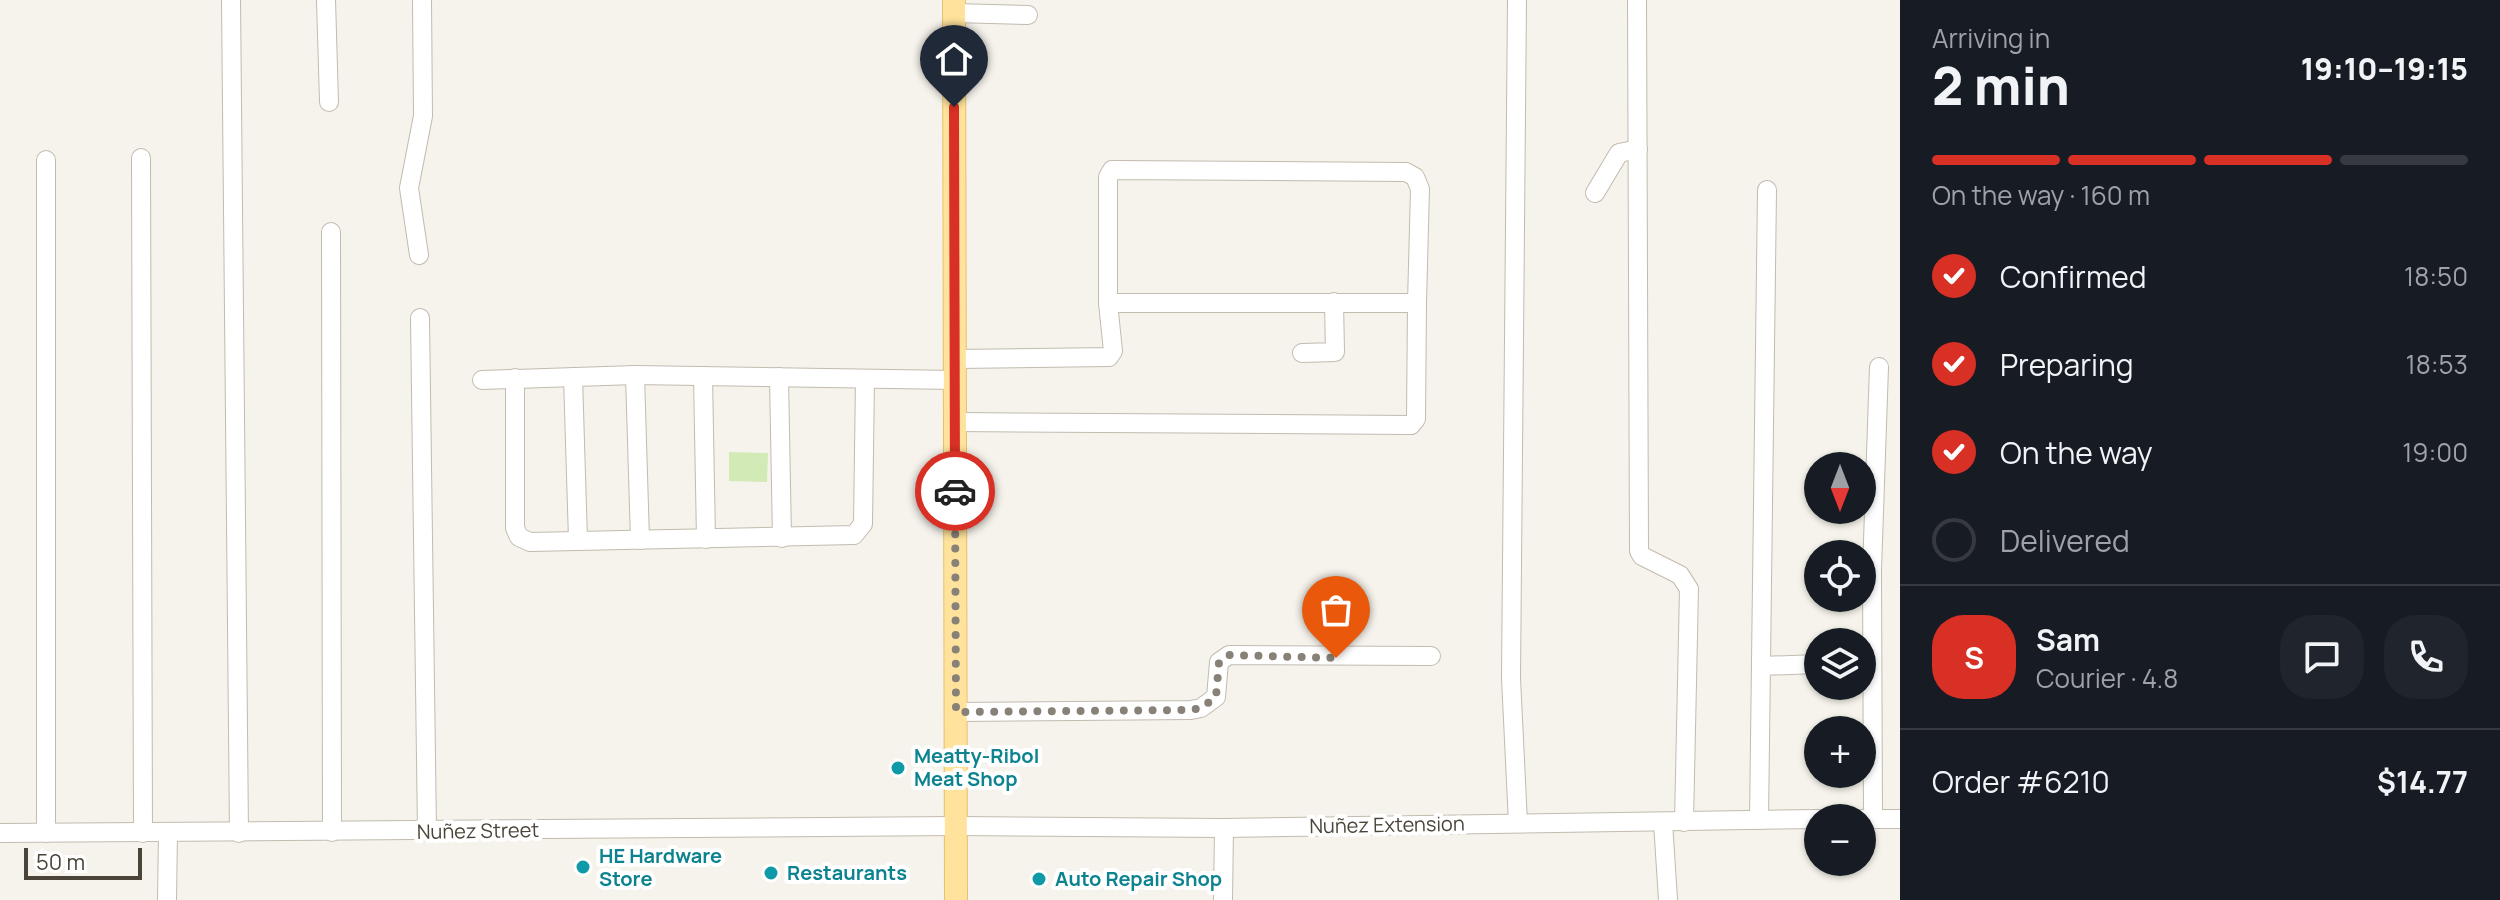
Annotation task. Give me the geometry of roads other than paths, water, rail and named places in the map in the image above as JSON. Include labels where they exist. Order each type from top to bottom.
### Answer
[{"type":"main road","points":[[954,6],[956,900]]},
{"type":"street","points":[[231,0],[239,833]]},
{"type":"street","points":[[326,0],[329,102]]},
{"type":"street","points":[[419,255],[409,188],[423,116],[422,0]]},
{"type":"street","points":[[1517,0],[1511,678],[1518,823]]},
{"type":"street","points":[[1637,0],[1639,551],[1642,556],[1680,575],[1689,589],[1684,822]]},
{"type":"street","points":[[954,6],[1028,15]]},
{"type":"street","points":[[1595,193],[1619,153],[1638,149]]},
{"type":"street","points":[[141,158],[143,833]]},
{"type":"street","points":[[46,160],[46,833]]},
{"type":"street","points":[[482,380],[635,375],[865,379],[1109,357],[1113,351],[1108,303],[1108,177],[1112,170],[1406,172],[1415,177],[1420,189],[1416,419],[1411,425],[955,422]]},
{"type":"street","points":[[1759,820],[1767,190]]},
{"type":"street","points":[[331,232],[332,832]]},
{"type":"street","points":[[1302,353],[1335,352],[1334,302]]},
{"type":"street","points":[[1108,303],[1417,303]]},
{"type":"street","points":[[420,318],[427,832]]},
{"type":"street","points":[[1870,628],[1879,367]]},
{"type":"street","points":[[635,375],[640,540]]},
{"type":"street","points":[[703,376],[706,539]]},
{"type":"street","points":[[573,377],[578,540]]},
{"type":"street","points":[[779,377],[782,538]]},
{"type":"street","points":[[515,378],[515,528],[519,537],[530,542],[847,537],[858,532],[863,524],[865,379]]},
{"type":"street","points":[[956,712],[1191,710],[1201,708],[1216,697],[1219,662],[1229,655],[1431,656]]},
{"type":"street","points":[[1761,666],[1804,664]]},
{"type":"street","points":[[1867,804],[1868,700]]},
{"type":"street","name":"Nuñez Extension","points":[[956,826],[1224,828],[1804,819]]},
{"type":"street","points":[[1876,819],[1900,819]]},
{"type":"street","points":[[1663,822],[1668,900]]},
{"type":"street","name":"Nuñez Street","points":[[0,833],[956,826]]},
{"type":"street","points":[[1223,900],[1224,828]]},
{"type":"street","points":[[167,900],[168,833]]},
{"type":"place","name":"Meatty-Ribol Meat Shop","points":[[898,768]]},
{"type":"place","name":"HE Hardware Store","points":[[583,867]]},
{"type":"place","name":"Restaurants","points":[[771,873]]},
{"type":"place","name":"Auto Repair Shop","points":[[1039,879]]}]
